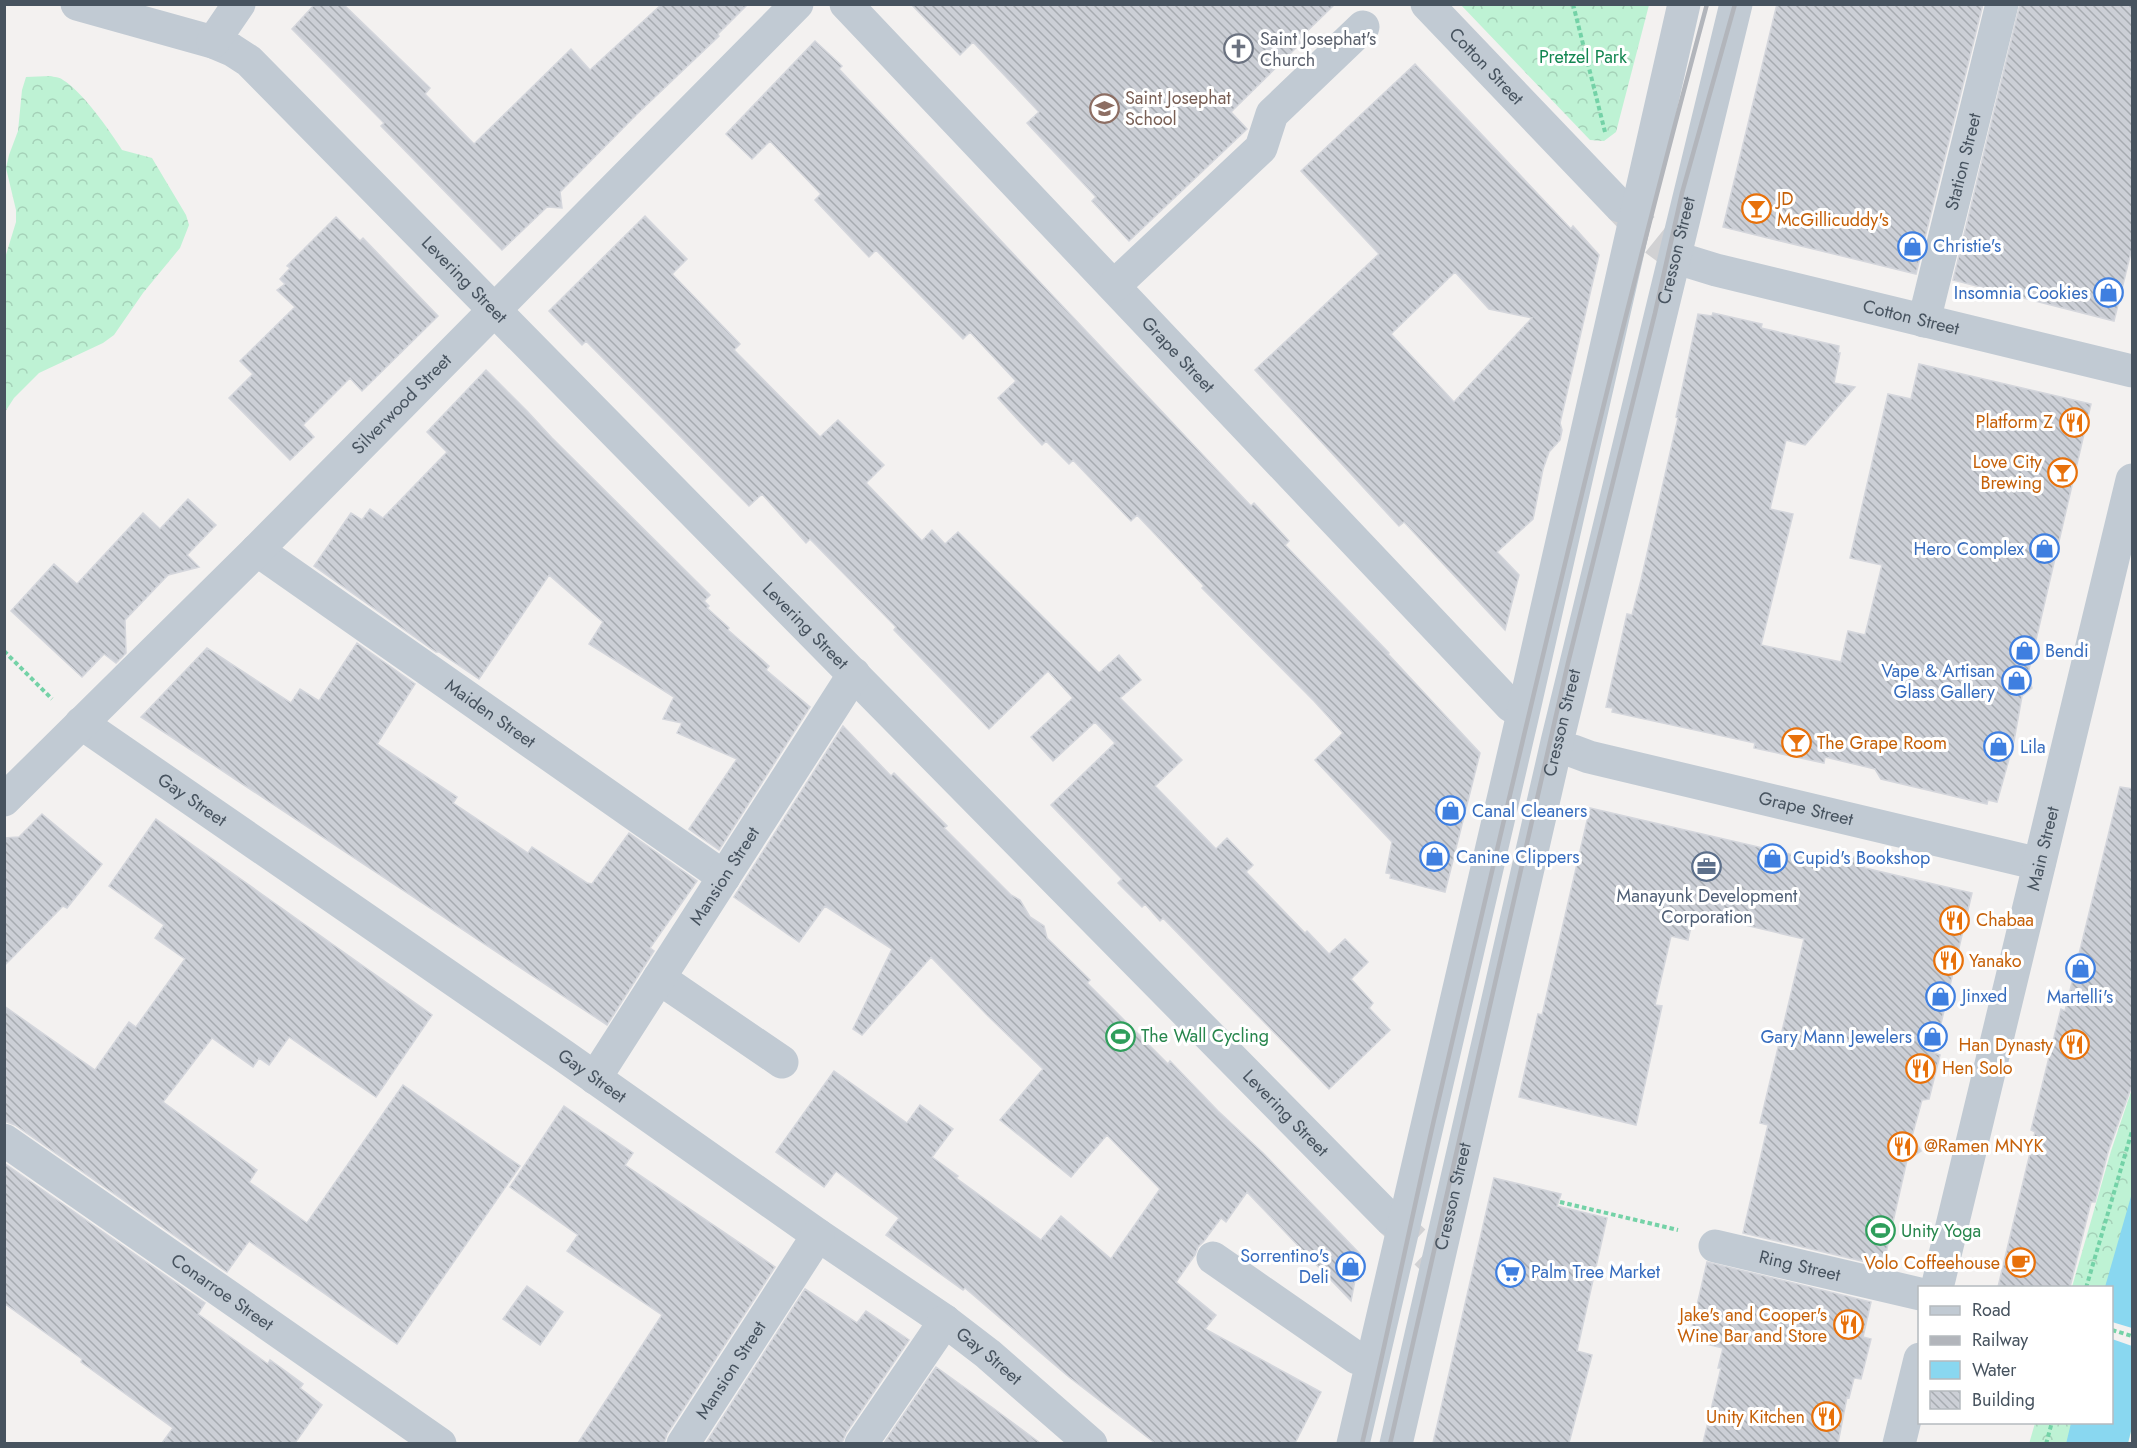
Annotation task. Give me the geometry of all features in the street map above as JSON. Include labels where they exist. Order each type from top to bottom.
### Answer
[{"type":"street","name":"Levering Street","points":[[77,4],[213,42],[249,61],[1390,1219]]},
{"type":"street","points":[[213,42],[239,4]]},
{"type":"street","name":"Silverwood Street","points":[[4,800],[257,550],[797,4]]},
{"type":"street","name":"Grape Street","points":[[846,4],[1511,706]]},
{"type":"street","name":"Cotton Street","points":[[1427,4],[1620,206]]},
{"type":"street","points":[[1353,1443],[1522,718],[1684,4]]},
{"type":"street","name":"Cresson Street","points":[[1396,1443],[1557,742],[1736,4]]},
{"type":"street","name":"Station Street","points":[[1924,321],[2002,4]]},
{"type":"street","points":[[1113,286],[1261,148],[1272,114],[1363,27]]},
{"type":"street","name":"Cotton Street","points":[[1690,262],[2133,371]]},
{"type":"street","name":"Main Street","points":[[1937,1286],[2133,480]]},
{"type":"street","name":"Maiden Street","points":[[257,550],[724,877]]},
{"type":"street","name":"Mansion Street","points":[[595,1078],[854,674]]},
{"type":"street","name":"Gay Street","points":[[81,723],[945,1321],[988,1354],[1092,1443]]},
{"type":"street","name":"Grape Street","points":[[1581,754],[2040,864]]},
{"type":"street","points":[[659,978],[782,1062]]},
{"type":"street","name":"Conarroe Street","points":[[4,1140],[440,1443]]},
{"type":"street","name":"Mansion Street","points":[[683,1443],[818,1235]]},
{"type":"street","name":"Ring Street","points":[[1715,1246],[1918,1294]]},
{"type":"street","points":[[1213,1258],[1357,1358]]},
{"type":"street","points":[[861,1443],[945,1321]]},
{"type":"street","points":[[1899,1443],[1918,1367]]},
{"type":"path","points":[[1573,4],[1607,138]]},
{"type":"path","points":[[4,651],[50,697]]},
{"type":"path","points":[[2086,1286],[2133,1131]]},
{"type":"path","points":[[1560,1202],[1673,1227],[1715,1246]]},
{"type":"path","points":[[2113,1330],[2133,1336]]},
{"type":"path","points":[[2046,1443],[2051,1424]]},
{"type":"green space","name":"Pretzel Park","points":[[1461,5],[1649,5],[1616,132],[1604,141],[1590,140]]},
{"type":"green space","points":[[50,76],[62,79],[87,102],[122,150],[152,158],[186,215],[189,225],[180,248],[143,293],[114,335],[103,343],[39,373],[14,398],[5,412],[5,258],[16,222],[16,210],[6,168],[18,131],[22,90],[26,77]]},
{"type":"green space","points":[[2132,1089],[2132,1427],[2128,1443],[2029,1444],[2035,1424],[2113,1424],[2113,1286],[2072,1286],[2111,1151]]},
{"type":"water","points":[[2132,1193],[2132,1427],[2128,1443],[2066,1444],[2071,1424],[2113,1424],[2113,1286],[2105,1286]]},
{"type":"pier","points":[[2113,1322],[2132,1328],[2132,1346],[2113,1339]]},
{"type":"building","points":[[315,4],[343,4],[430,88],[425,94],[474,144],[571,49],[590,70],[662,4],[748,4],[718,34],[719,36],[560,192],[562,208],[547,207],[502,250],[381,126],[384,123],[292,29]]},
{"type":"building","points":[[911,4],[1335,4],[1298,40],[1301,43],[1231,112],[1247,129],[1129,241],[1092,201],[1096,197],[1027,123],[1039,112],[973,42],[960,55]]},
{"type":"building","points":[[1777,4],[1983,4],[1916,274],[1723,227]]},
{"type":"building","points":[[2020,4],[2133,4],[2133,244],[2114,321],[1953,280]]},
{"type":"building","points":[[815,41],[842,66],[839,69],[1251,506],[1254,503],[1289,541],[1285,545],[1389,653],[1480,753],[1445,892],[1390,878],[1391,874],[1386,873],[1392,842],[1315,760],[1343,733],[1202,588],[1204,586],[1137,515],[1131,521],[1073,460],[1069,464],[1046,441],[1042,445],[1020,422],[998,398],[1016,381],[970,332],[963,339],[876,250],[869,257],[815,200],[821,194],[770,141],[752,159],[726,134]]},
{"type":"building","points":[[1415,64],[1571,229],[1573,226],[1599,255],[1560,423],[1562,430],[1560,440],[1549,452],[1543,469],[1533,519],[1497,552],[1519,575],[1505,630],[1404,522],[1399,526],[1255,370],[1379,254],[1301,171]],"holes":[[[1455,272],[1489,309],[1532,318],[1454,402],[1391,334]]]},
{"type":"building","points":[[645,216],[687,259],[672,274],[740,344],[734,350],[820,437],[838,420],[884,465],[866,483],[922,541],[932,530],[945,544],[958,532],[1099,673],[1119,655],[1141,680],[1120,698],[1182,760],[1155,786],[1216,849],[1227,838],[1253,865],[1246,872],[1305,933],[1307,931],[1329,954],[1345,939],[1368,962],[1351,979],[1373,1003],[1369,1008],[1390,1030],[1329,1089],[1163,918],[1160,921],[1145,904],[1142,907],[1118,883],[1122,879],[1051,805],[1115,743],[1095,722],[1053,761],[1031,737],[1073,698],[1048,671],[989,729],[894,630],[896,627],[810,539],[806,543],[762,494],[749,506],[586,341],[582,345],[549,311]]},
{"type":"building","points":[[336,217],[360,241],[363,238],[438,316],[362,391],[350,378],[303,425],[314,437],[290,460],[229,398],[253,374],[240,361],[295,307],[277,290],[285,284],[280,279],[290,268],[287,266]]},
{"type":"building","points":[[1713,313],[1762,324],[1761,328],[1839,346],[1838,353],[1840,353],[1834,383],[1855,387],[1805,445],[1786,440],[1770,509],[1793,514],[1761,645],[1841,662],[1848,631],[1865,635],[1882,565],[1850,558],[1888,394],[1911,399],[1919,364],[2091,404],[2028,674],[2032,688],[2022,696],[2014,741],[1997,802],[1988,800],[1987,804],[1881,779],[1875,769],[1825,757],[1824,763],[1754,748],[1755,743],[1612,712],[1613,708],[1606,707],[1627,614],[1632,615],[1641,580],[1678,418],[1676,417],[1698,314],[1712,316]]},
{"type":"building","points":[[486,370],[710,595],[704,601],[709,606],[707,608],[769,666],[766,670],[810,707],[719,850],[689,829],[737,759],[677,733],[682,723],[663,719],[674,697],[589,644],[603,622],[549,575],[479,679],[436,652],[314,566],[351,513],[362,520],[370,509],[383,518],[447,452],[427,432]]},
{"type":"building","points":[[188,499],[216,525],[187,555],[199,567],[168,575],[125,620],[126,653],[116,663],[104,654],[82,677],[11,611],[54,564],[77,584],[143,513],[160,529]]},
{"type":"building","points":[[357,643],[415,684],[377,744],[457,797],[453,803],[528,853],[532,847],[587,883],[592,884],[629,833],[697,881],[650,948],[654,951],[607,1025],[141,717],[207,648],[291,703],[300,689],[319,701]]},
{"type":"building","points":[[843,726],[891,776],[894,773],[947,826],[944,828],[1011,895],[1020,900],[1030,917],[1044,926],[1047,938],[1090,980],[1087,983],[1168,1064],[1170,1061],[1263,1153],[1360,1254],[1351,1301],[1247,1192],[1226,1222],[1221,1218],[1198,1247],[1176,1282],[1216,1315],[1205,1329],[1321,1392],[1295,1443],[1155,1443],[1069,1377],[965,1288],[963,1290],[886,1235],[899,1218],[836,1171],[824,1187],[776,1152],[834,1071],[907,1123],[920,1105],[953,1129],[932,1157],[958,1176],[956,1178],[1041,1240],[1061,1216],[1111,1259],[1160,1189],[1107,1135],[1071,1177],[1000,1120],[1043,1069],[931,957],[862,1035],[853,1029],[892,949],[825,906],[799,942],[734,897]]},
{"type":"building","points":[[2120,787],[2133,789],[2133,1082],[2108,1152],[2095,1202],[2091,1202],[2070,1286],[1998,1286],[2035,1132],[2031,1130],[2061,1009],[2065,1011]]},
{"type":"building","points":[[1590,808],[1841,866],[1857,855],[1865,868],[1972,893],[1934,1053],[1940,1055],[1929,1099],[1922,1100],[1912,1136],[1921,1151],[1907,1160],[1883,1266],[1743,1233],[1768,1125],[1760,1123],[1804,939],[1694,913],[1688,940],[1671,936],[1655,1005],[1662,1006],[1636,1125],[1519,1097],[1538,1014],[1542,1015]]},
{"type":"building","points":[[42,814],[102,864],[67,908],[63,906],[4,966],[4,838],[19,837]]},
{"type":"building","points":[[156,819],[432,1015],[376,1097],[289,1037],[269,1065],[259,1058],[253,1067],[212,1038],[163,1102],[257,1170],[249,1182],[307,1223],[403,1085],[520,1166],[397,1344],[249,1241],[227,1272],[15,1125],[4,1121],[4,1006],[95,1070],[129,1022],[136,1027],[185,959],[155,938],[164,925],[109,886]]},
{"type":"building","points":[[564,1106],[633,1153],[625,1165],[775,1267],[667,1434],[664,1443],[578,1443],[662,1315],[567,1251],[578,1235],[510,1187]]},
{"type":"building","points":[[4,1163],[205,1303],[198,1314],[268,1364],[270,1360],[303,1384],[300,1388],[322,1405],[295,1443],[162,1443],[173,1428],[4,1303]]},
{"type":"building","points":[[1494,1178],[1561,1194],[1557,1206],[1607,1218],[1577,1351],[1592,1355],[1569,1443],[1433,1443]]},
{"type":"building","points":[[1707,1262],[1871,1302],[1863,1337],[1871,1339],[1861,1379],[1854,1378],[1849,1398],[1847,1397],[1838,1443],[1703,1443],[1721,1368],[1718,1368],[1723,1348],[1689,1340]]},
{"type":"building","points":[[527,1286],[563,1312],[540,1345],[503,1319]]},
{"type":"building","points":[[805,1289],[857,1323],[866,1311],[909,1340],[846,1433],[842,1443],[706,1443]]},
{"type":"building","points":[[936,1367],[993,1408],[1040,1443],[884,1443]]},
{"type":"tunnel","points":[[1620,206],[1652,237],[1670,251],[1690,262]]},
{"type":"tunnel","points":[[1390,1219],[1437,1263]]},
{"type":"railway","points":[[1362,1444],[1433,1124],[1565,563],[1634,283],[1707,4]]},
{"type":"railway","points":[[1390,1444],[1568,663],[1655,313],[1682,193],[1735,4]]},
{"type":"place","name":"Saint Josephat's Church","points":[[1239,49]]},
{"type":"place","name":"Saint Josephat School","points":[[1104,108]]},
{"type":"place","name":"JD McGillicuddy's","points":[[1756,209]]},
{"type":"place","name":"Christie's","points":[[1912,246]]},
{"type":"place","name":"Insomnia Cookies","points":[[2109,293]]},
{"type":"place","name":"Platform Z","points":[[2074,422]]},
{"type":"place","name":"Love City Brewing","points":[[2063,472]]},
{"type":"place","name":"Hero Complex","points":[[2045,549]]},
{"type":"place","name":"Bendi","points":[[2024,651]]},
{"type":"place","name":"Vape & Artisan Glass Gallery","points":[[2016,681]]},
{"type":"place","name":"The Grape Room","points":[[1796,743]]},
{"type":"place","name":"Lila","points":[[1999,747]]},
{"type":"place","name":"Canal Cleaners","points":[[1451,811]]},
{"type":"place","name":"Canine Clippers","points":[[1435,857]]},
{"type":"place","name":"Cupid's Bookshop","points":[[1772,858]]},
{"type":"place","name":"Manayunk Development Corporation","points":[[1707,867]]},
{"type":"place","name":"Chabaa","points":[[1955,920]]},
{"type":"place","name":"Yanako","points":[[1948,961]]},
{"type":"place","name":"Martelli's","points":[[2080,968]]},
{"type":"place","name":"Jinxed","points":[[1941,996]]},
{"type":"place","name":"The Wall Cycling","points":[[1120,1036]]},
{"type":"place","name":"Gary Mann Jewelers","points":[[1933,1037]]},
{"type":"place","name":"Han Dynasty","points":[[2074,1045]]},
{"type":"place","name":"Hen Solo","points":[[1921,1068]]},
{"type":"place","name":"@Ramen MNYK","points":[[1903,1146]]},
{"type":"place","name":"Unity Yoga","points":[[1880,1231]]},
{"type":"place","name":"Volo Coffeehouse","points":[[2021,1263]]},
{"type":"place","name":"Sorrentino's Deli","points":[[1350,1266]]},
{"type":"place","name":"Palm Tree Market","points":[[1510,1272]]},
{"type":"place","name":"Jake's and Cooper's Wine Bar and Store","points":[[1848,1325]]},
{"type":"place","name":"Unity Kitchen","points":[[1826,1417]]}]
